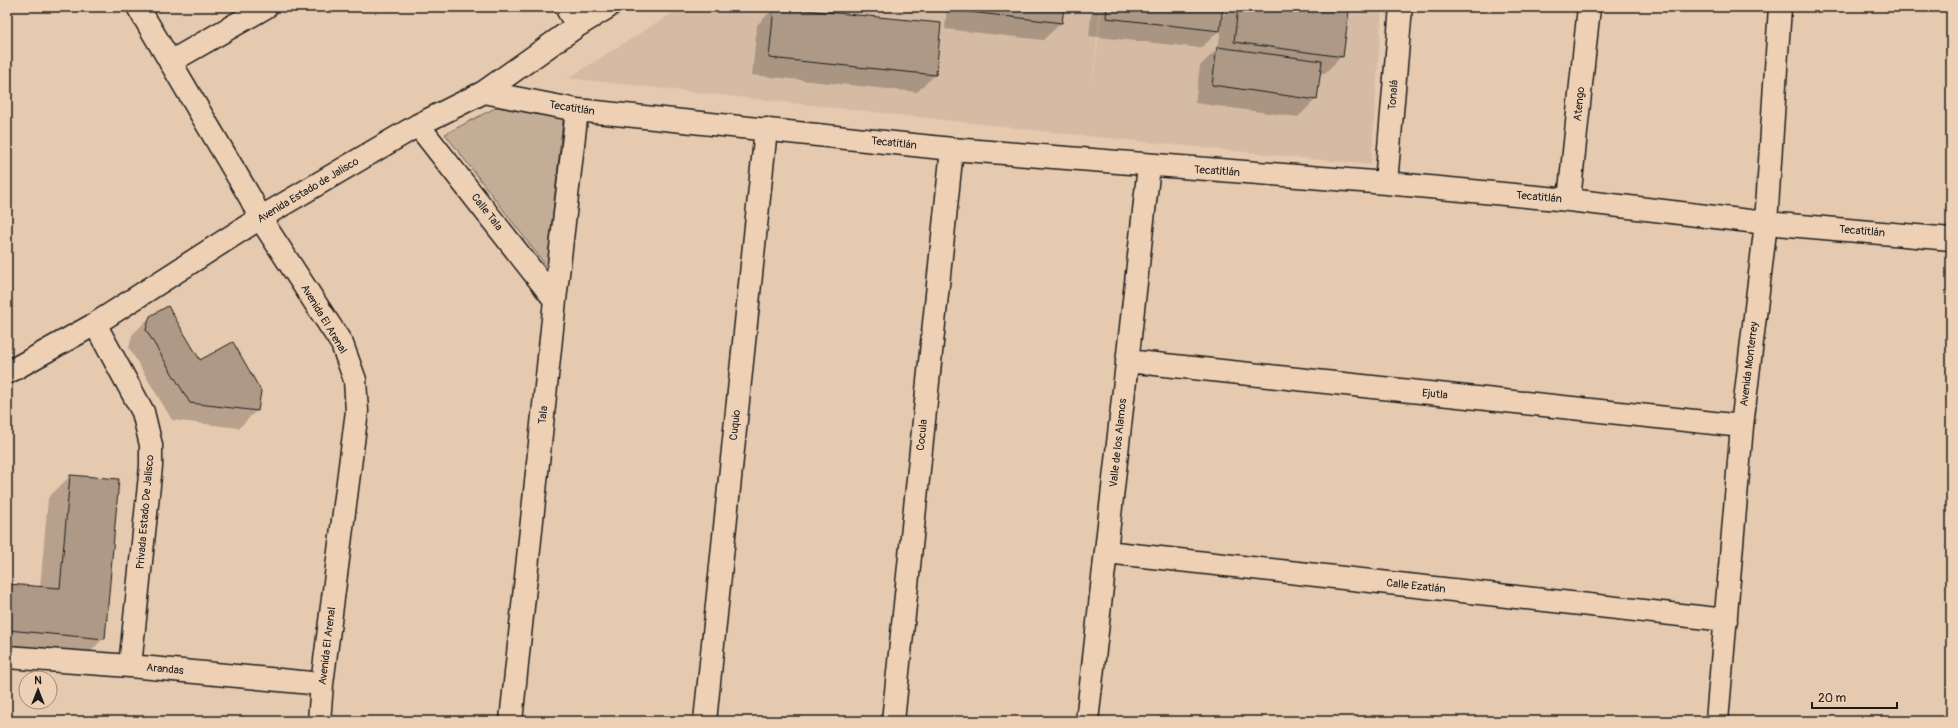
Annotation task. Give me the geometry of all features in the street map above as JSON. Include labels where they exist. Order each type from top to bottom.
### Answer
[{"type":"street","name":"Avenida El Arenal","points":[[138,7],[251,199],[260,218],[342,344],[355,380],[357,411],[322,684],[319,721]]},
{"type":"street","points":[[170,62],[266,7]]},
{"type":"street","points":[[566,7],[576,26]]},
{"type":"street","name":"Avenida Estado de Jalisco","points":[[7,373],[95,324],[260,218],[418,125],[484,92],[576,26],[608,7]]},
{"type":"street","name":"Tonalá","points":[[1386,184],[1401,7]]},
{"type":"street","name":"Atengo","points":[[1569,200],[1589,7]]},
{"type":"street","name":"Avenida Monterrey","points":[[1717,721],[1742,426],[1766,223],[1780,7]]},
{"type":"street","name":"Tecatitlán","points":[[484,92],[577,110],[952,149],[1569,200],[1766,223],[1951,239]]},
{"type":"street","name":"Tala","points":[[512,721],[555,300],[577,110]]},
{"type":"street","name":"Calle Tala","points":[[418,125],[555,300]]},
{"type":"street","name":"Cuquio","points":[[705,721],[766,129]]},
{"type":"street","name":"Cocula","points":[[893,721],[952,149]]},
{"type":"street","name":"Valle de los Alamos","points":[[1087,721],[1149,166]]},
{"type":"street","name":"Privada Estado De Jalisco","points":[[95,324],[143,412],[151,445],[151,466],[130,666]]},
{"type":"street","name":"Ejutla","points":[[1127,361],[1742,426]]},
{"type":"street","name":"Calle Ezatlán","points":[[1106,552],[1726,620]]},
{"type":"street","name":"Arandas","points":[[7,657],[130,666],[322,684]]},
{"type":"shaded area","points":[[682,7],[1100,7],[1092,90],[1102,7],[1382,7],[1371,165],[1088,136],[568,78]]},
{"type":"shaded area","points":[[497,107],[563,119],[547,267],[445,134]]},
{"type":"building","points":[[774,7],[941,23],[936,75],[769,58]]},
{"type":"building","points":[[962,7],[1064,7],[1062,23],[962,11]]},
{"type":"building","points":[[1107,7],[1223,7],[1220,31],[1106,18]]},
{"type":"building","points":[[1238,7],[1315,7],[1349,11],[1343,57],[1234,42]]},
{"type":"building","points":[[1217,47],[1322,61],[1317,100],[1212,85]]},
{"type":"building","points":[[168,306],[200,360],[233,342],[261,391],[258,411],[190,403],[146,330],[150,316]]},
{"type":"building","points":[[70,475],[119,479],[105,639],[7,630],[7,584],[60,588]]}]
